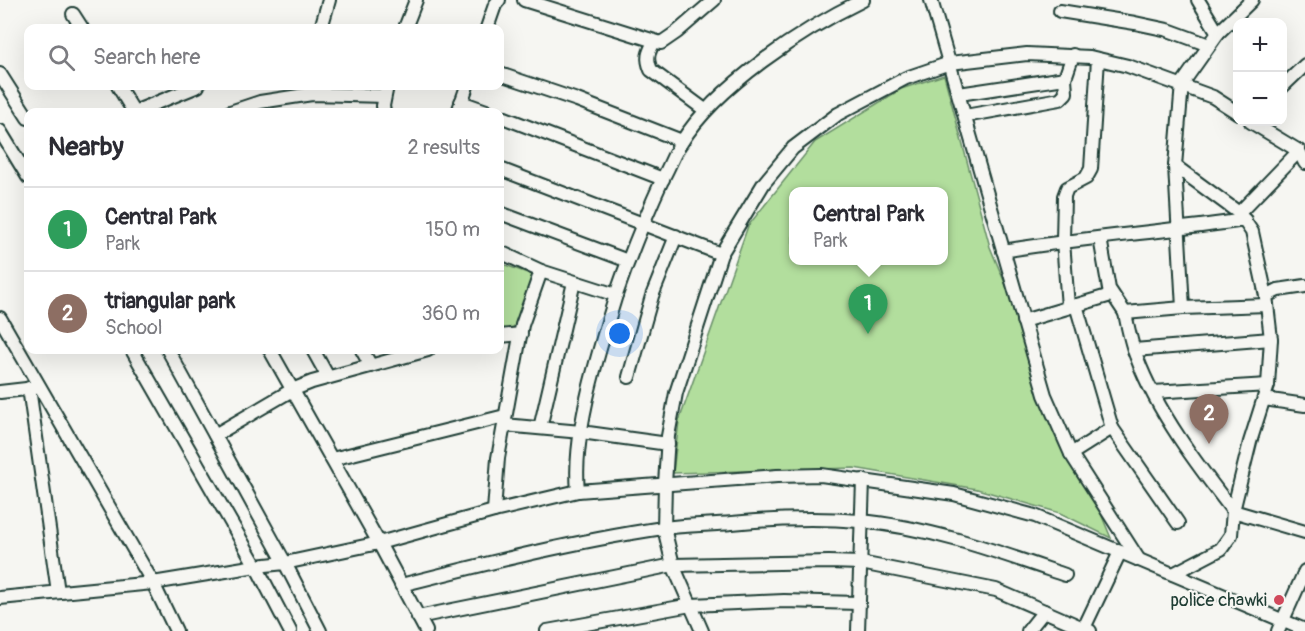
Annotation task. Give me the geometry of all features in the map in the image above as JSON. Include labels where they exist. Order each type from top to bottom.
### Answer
[{"type":"street","points":[[322,24],[329,0]]},
{"type":"street","points":[[407,24],[416,0]]},
{"type":"street","points":[[488,24],[499,0]]},
{"type":"street","points":[[524,0],[654,42],[665,41],[714,0]]},
{"type":"street","points":[[578,491],[576,474],[581,432],[616,295],[643,223],[682,141],[705,110],[740,79],[803,33],[863,0]]},
{"type":"street","points":[[931,0],[1046,395],[1071,454],[1138,560]]},
{"type":"street","points":[[1197,0],[1218,33]]},
{"type":"street","points":[[1183,308],[1175,166],[1182,84],[1218,33],[1252,0]]},
{"type":"street","points":[[1060,11],[1168,30],[1209,45]]},
{"type":"street","points":[[73,14],[79,24]]},
{"type":"street","points":[[654,42],[647,55],[651,70],[705,110]]},
{"type":"street","points":[[702,631],[673,565],[664,528],[668,444],[676,393],[721,254],[764,183],[793,148],[838,114],[906,78],[950,63],[1027,54],[1098,58],[1128,66],[1182,84],[1213,97],[1233,110]]},
{"type":"street","points":[[965,116],[1060,99],[1066,93],[1065,78],[1073,56]]},
{"type":"street","points":[[1098,58],[1091,169],[1086,178],[1072,184],[1065,192],[1063,241],[1072,306],[1112,428],[1178,523]]},
{"type":"street","points":[[1287,82],[1305,65]]},
{"type":"street","points":[[0,74],[24,112]]},
{"type":"street","points":[[504,75],[577,100],[682,141]]},
{"type":"street","points":[[959,94],[1065,78]]},
{"type":"street","points":[[120,90],[132,108]]},
{"type":"street","points":[[144,108],[188,90]]},
{"type":"street","points":[[459,107],[465,90]]},
{"type":"street","points":[[242,108],[260,102],[312,94],[386,91],[384,108]]},
{"type":"street","points":[[504,118],[663,179]]},
{"type":"street","points":[[1258,126],[1299,151],[1305,163]]},
{"type":"street","points":[[0,131],[24,170]]},
{"type":"street","points":[[1003,251],[1063,241],[1178,230],[1242,217],[1299,151]]},
{"type":"street","points":[[1173,574],[1221,549],[1231,534],[1233,511],[1250,442],[1268,385],[1271,339],[1254,238],[1242,217],[1175,166]]},
{"type":"street","points":[[504,171],[721,254]]},
{"type":"street","points":[[504,214],[628,261]]},
{"type":"street","points":[[629,377],[652,296],[676,236]]},
{"type":"street","points":[[1100,238],[1111,295],[1125,313],[1134,350],[1153,392],[1196,463],[1233,511],[1305,532]]},
{"type":"street","points":[[504,254],[541,271],[616,295]]},
{"type":"street","points":[[494,511],[498,458],[521,334],[541,271]]},
{"type":"street","points":[[540,428],[574,282]]},
{"type":"street","points":[[1125,313],[1266,301],[1278,290],[1305,286]]},
{"type":"street","points":[[1023,321],[1111,295]]},
{"type":"street","points":[[0,318],[34,388],[153,583],[176,631]]},
{"type":"street","points":[[504,336],[521,334]]},
{"type":"street","points":[[1134,350],[1271,339]]},
{"type":"street","points":[[134,354],[256,566],[290,631]]},
{"type":"street","points":[[170,354],[320,631]]},
{"type":"street","points":[[272,354],[426,631]]},
{"type":"street","points":[[315,354],[328,377]]},
{"type":"street","points":[[364,354],[371,366]]},
{"type":"street","points":[[215,435],[292,390],[328,377],[414,354]]},
{"type":"street","points":[[1153,392],[1268,385]]},
{"type":"street","points":[[0,392],[34,388]]},
{"type":"street","points":[[34,388],[58,592]]},
{"type":"street","points":[[1264,399],[1305,405]]},
{"type":"street","points":[[332,459],[504,421],[540,428],[668,444]]},
{"type":"street","points":[[1071,454],[1112,428]]},
{"type":"street","points":[[0,598],[153,583],[285,563],[379,543],[494,511],[578,491],[821,475],[954,494],[1035,516],[1173,574],[1281,626],[1305,630]]},
{"type":"street","points":[[858,631],[863,480]]},
{"type":"street","points":[[401,585],[527,553],[664,528],[771,520],[860,521],[940,535],[1065,574]]},
{"type":"street","points":[[418,617],[673,565],[829,562],[861,563],[996,590],[1087,630],[1120,552]]},
{"type":"street","points":[[1281,626],[1304,577]]},
{"type":"street","points":[[547,631],[691,605],[784,601],[858,603]]},
{"type":"street","points":[[1028,631],[1044,611]]},
{"type":"street","points":[[1058,631],[1059,618]]},
{"type":"green space","points":[[944,75],[990,247],[1111,538],[1060,513],[977,489],[854,468],[673,473],[679,421],[748,226],[815,142],[901,89]]},
{"type":"green space","points":[[504,264],[533,275],[515,328],[504,330]]},
{"type":"place","name":"Central Park","points":[[868,334]]},
{"type":"place","name":"triangular park","points":[[1209,444]]},
{"type":"place","name":"police chawki","points":[[1279,600]]}]
